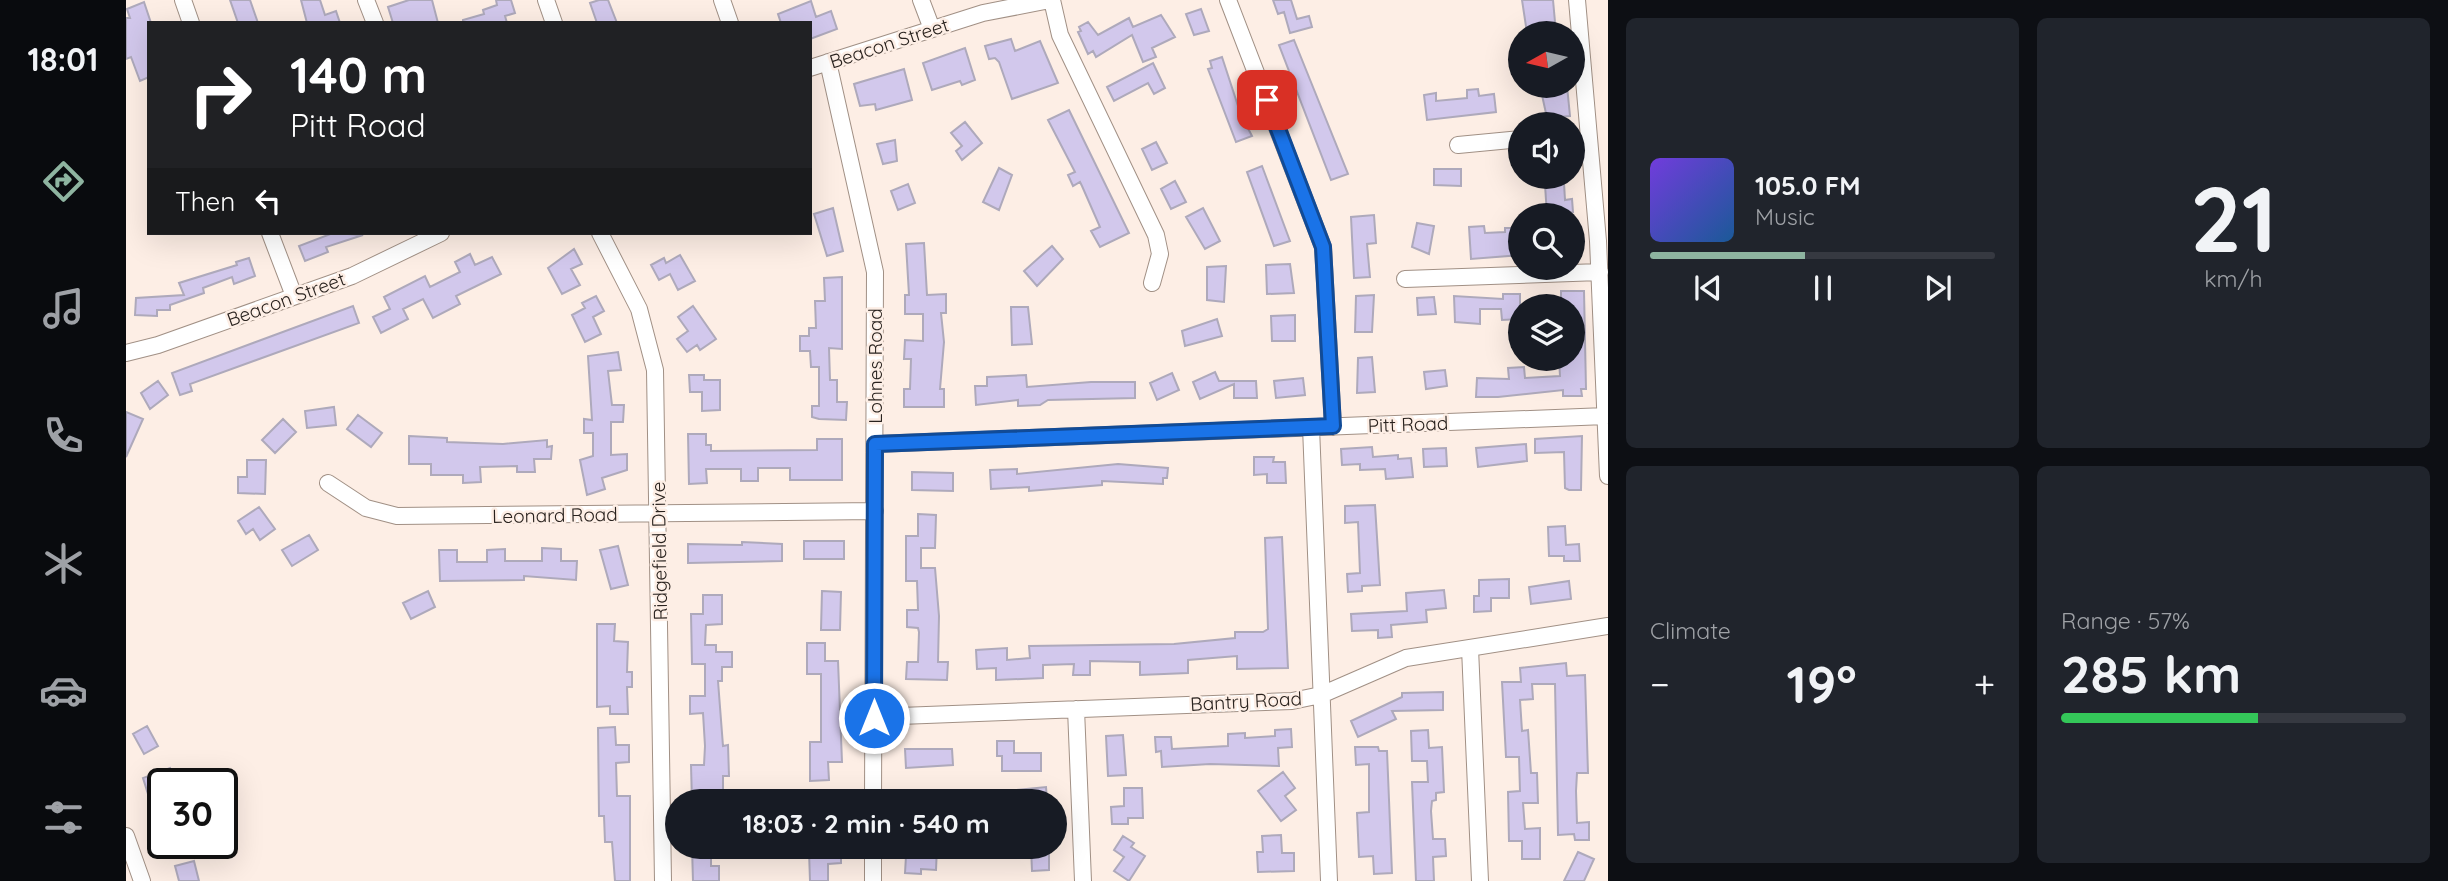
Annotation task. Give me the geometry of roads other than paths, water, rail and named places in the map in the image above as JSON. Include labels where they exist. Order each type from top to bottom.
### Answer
[{"type":"street","points":[[183,0],[190,21]]},
{"type":"street","points":[[366,0],[373,21]]},
{"type":"street","points":[[546,0],[553,21]]},
{"type":"street","points":[[722,0],[729,21]]},
{"type":"street","points":[[921,0],[932,29]]},
{"type":"street","points":[[1051,0],[1060,35],[1156,235],[1160,254],[1152,283]]},
{"type":"street","name":"Beacon Street","points":[[812,67],[1005,7],[1051,0]]},
{"type":"street","points":[[1228,0],[1323,247],[1333,426]]},
{"type":"street","points":[[1577,0],[1580,112]]},
{"type":"street","name":"Lohnes Road","points":[[828,62],[873,253],[876,290],[873,789]]},
{"type":"street","points":[[1458,145],[1508,140]]},
{"type":"street","points":[[1585,162],[1600,272],[1608,476]]},
{"type":"street","points":[[271,235],[294,296]]},
{"type":"street","name":"Beacon Street","points":[[126,353],[158,345],[360,272],[437,235]]},
{"type":"street","name":"Ridgefield Drive","points":[[601,235],[639,309],[650,340],[656,387],[663,881]]},
{"type":"street","points":[[1405,279],[1600,272]]},
{"type":"street","name":"Pitt Road","points":[[875,444],[1606,416]]},
{"type":"street","points":[[1311,427],[1329,881]]},
{"type":"street","name":"Leonard Road","points":[[328,483],[366,508],[397,516],[875,511]]},
{"type":"street","name":"Bantry Road","points":[[874,718],[1292,701],[1321,695],[1393,661],[1608,626]]},
{"type":"street","points":[[1470,648],[1480,881]]},
{"type":"street","points":[[1076,709],[1083,881]]},
{"type":"street","points":[[126,836],[142,881]]},
{"type":"street","points":[[873,859],[873,881]]}]
